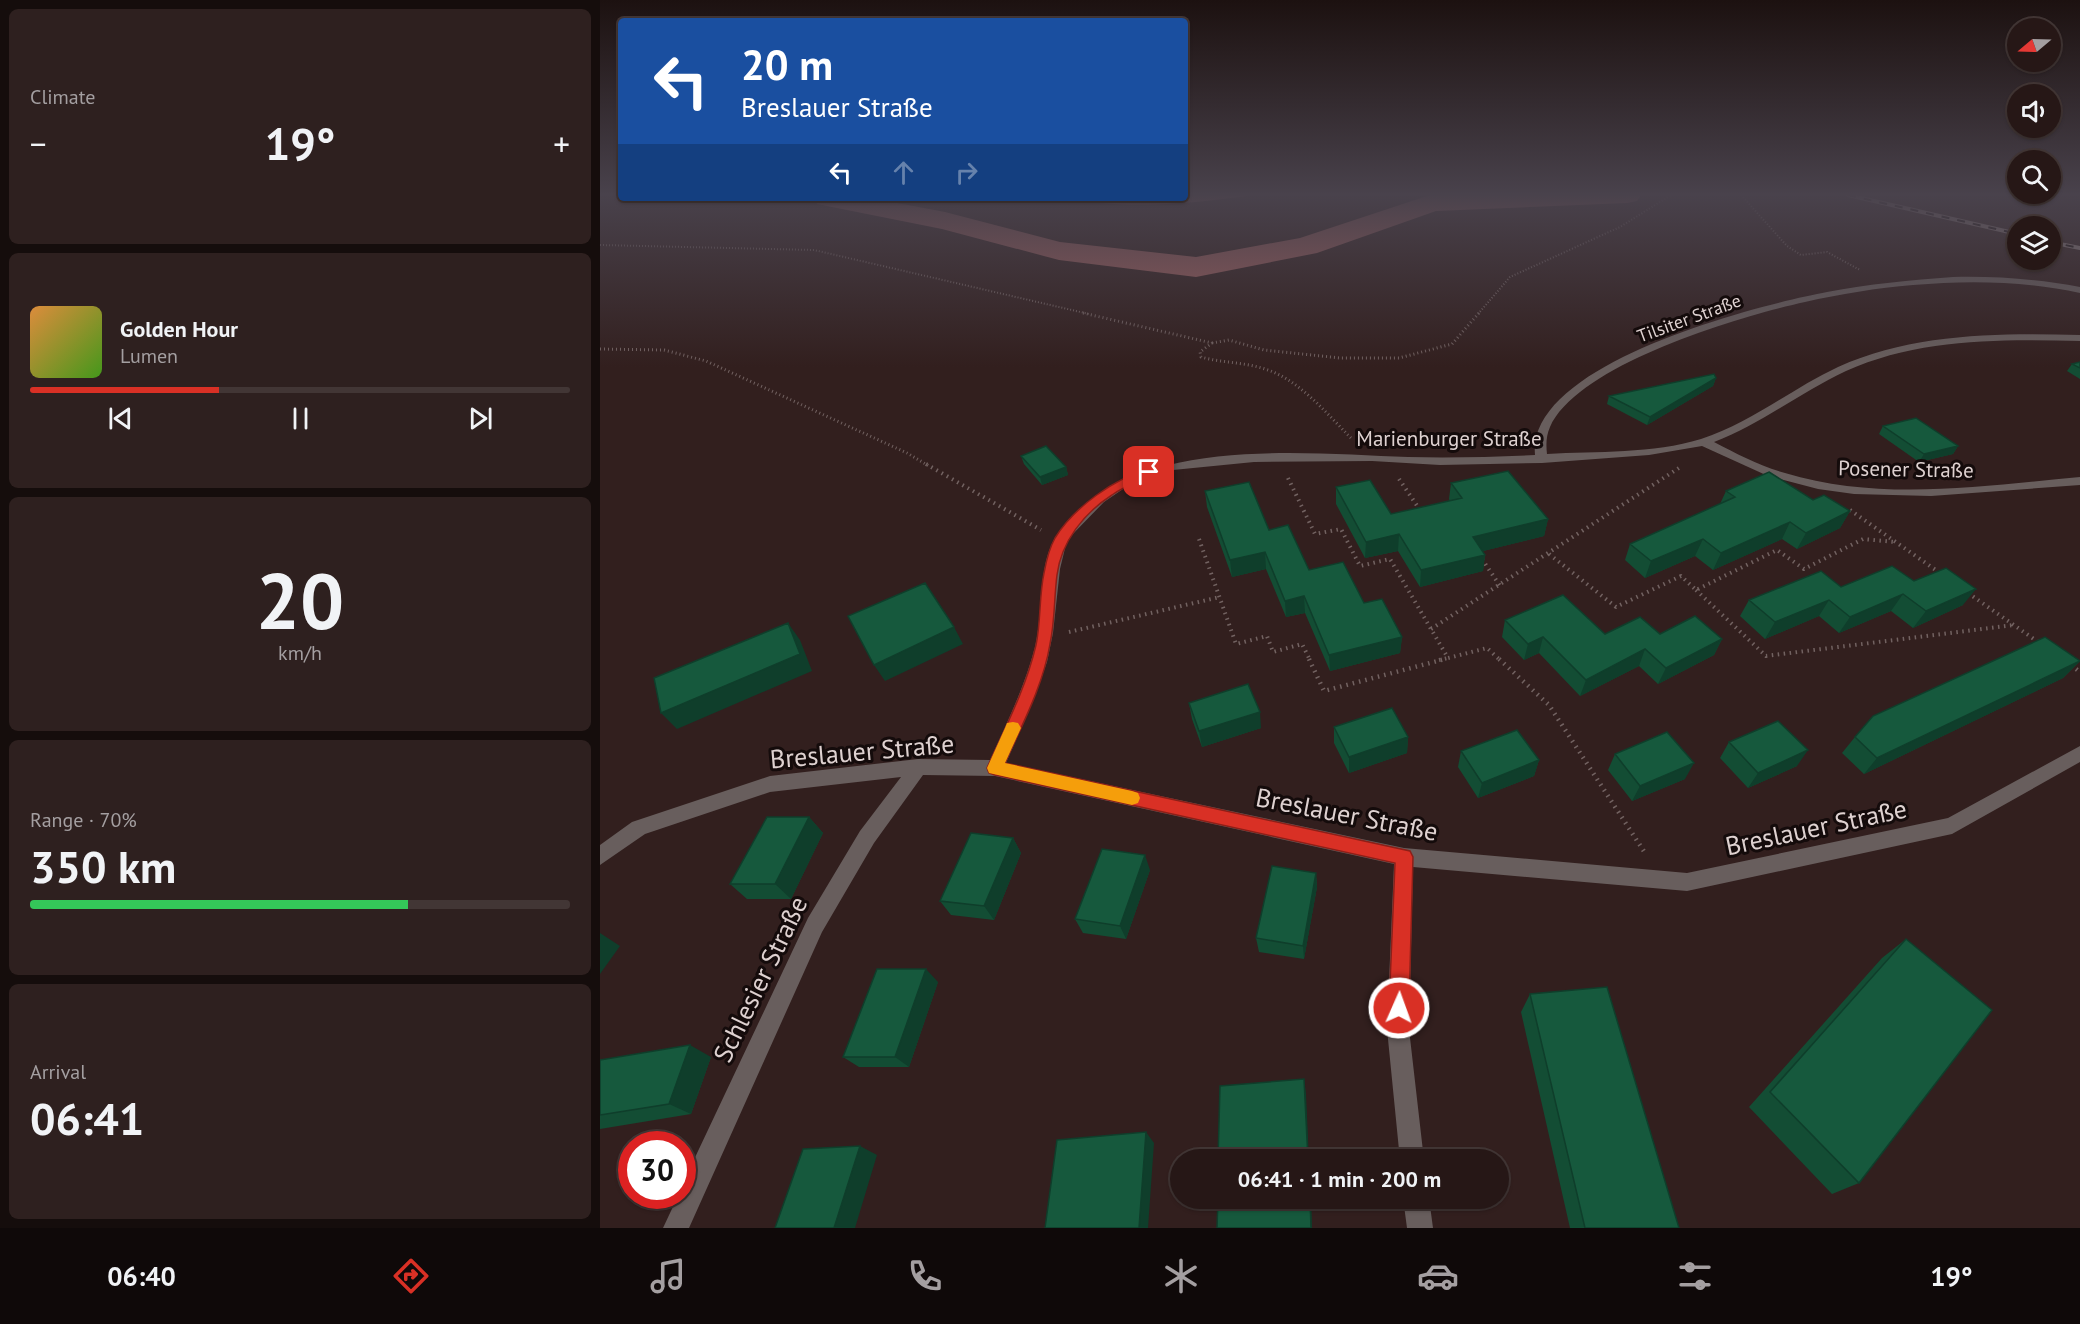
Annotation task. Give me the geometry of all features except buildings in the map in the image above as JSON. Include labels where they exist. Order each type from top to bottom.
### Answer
[{"type":"street","name":"Tilsiter Straße","points":[[1542,459],[1540,445],[1544,425],[1560,406],[1585,384],[1633,356],[1708,326],[1766,308],[1891,286],[1934,281],[1980,280],[2037,283],[2080,290]]},
{"type":"street","name":"Marienburger Straße","points":[[995,768],[1031,686],[1044,638],[1051,573],[1060,540],[1087,509],[1108,491],[1136,477],[1163,468],[1204,461],[1249,458],[1372,457],[1387,460],[1468,461],[1542,459],[1656,451],[1704,442],[1744,426],[1801,391],[1845,369],[1897,352],[1957,340],[2080,338]]},
{"type":"street","name":"Posener Straße","points":[[1704,442],[1745,463],[1785,478],[1832,488],[1881,492],[1970,490],[2080,481]]},
{"type":"street","name":"Breslauer Straße","points":[[600,856],[639,828],[771,784],[918,767],[995,768],[1404,857],[1687,882],[1952,826],[2080,753]]},
{"type":"street","name":"Schlesier Straße","points":[[676,1228],[815,925],[867,837],[918,767]]},
{"type":"street","points":[[1404,857],[1398,1029],[1411,1149]]},
{"type":"street","points":[[1417,1209],[1420,1228]]},
{"type":"path","points":[[824,252],[1212,343],[1229,340],[1264,350],[1340,358],[1399,358],[1452,344],[1510,277],[1564,252]]},
{"type":"path","points":[[1798,252],[1802,255],[1824,252]]},
{"type":"path","points":[[1828,252],[1891,286]]},
{"type":"path","points":[[1212,343],[1200,352],[1201,357],[1219,363],[1265,369],[1286,377],[1372,457]]},
{"type":"path","points":[[600,350],[664,350],[706,361],[907,453],[996,507],[1060,540]]},
{"type":"path","points":[[1431,629],[1686,464],[1686,457],[1677,447]]},
{"type":"path","points":[[1284,469],[1316,534],[1341,529],[1360,566],[1390,559],[1448,658]]},
{"type":"path","points":[[1398,477],[1422,514]]},
{"type":"path","points":[[1848,508],[1941,574]]},
{"type":"path","points":[[1199,539],[1236,644],[1267,636],[1273,652],[1302,644],[1324,690],[1487,648],[1549,705],[1662,879]]},
{"type":"path","points":[[1696,590],[1776,550],[1804,569],[1863,539],[1895,542]]},
{"type":"path","points":[[1549,554],[1616,607],[1681,576],[1766,656],[2014,625]]},
{"type":"path","points":[[1480,557],[1500,586]]},
{"type":"path","points":[[1959,586],[2042,645]]},
{"type":"path","points":[[1044,638],[1220,597]]},
{"type":"path","points":[[2071,665],[2080,672]]},
{"type":"waterway","points":[[1070,252],[1196,267],[1273,252]]},
{"type":"slow traffic","points":[[1013,728],[995,768],[1132,798]]},
{"type":"route","points":[[1149,472],[1108,491],[1087,509],[1060,540],[1051,573],[1043,644],[1031,686],[995,768],[1404,857],[1399,1008]]}]
